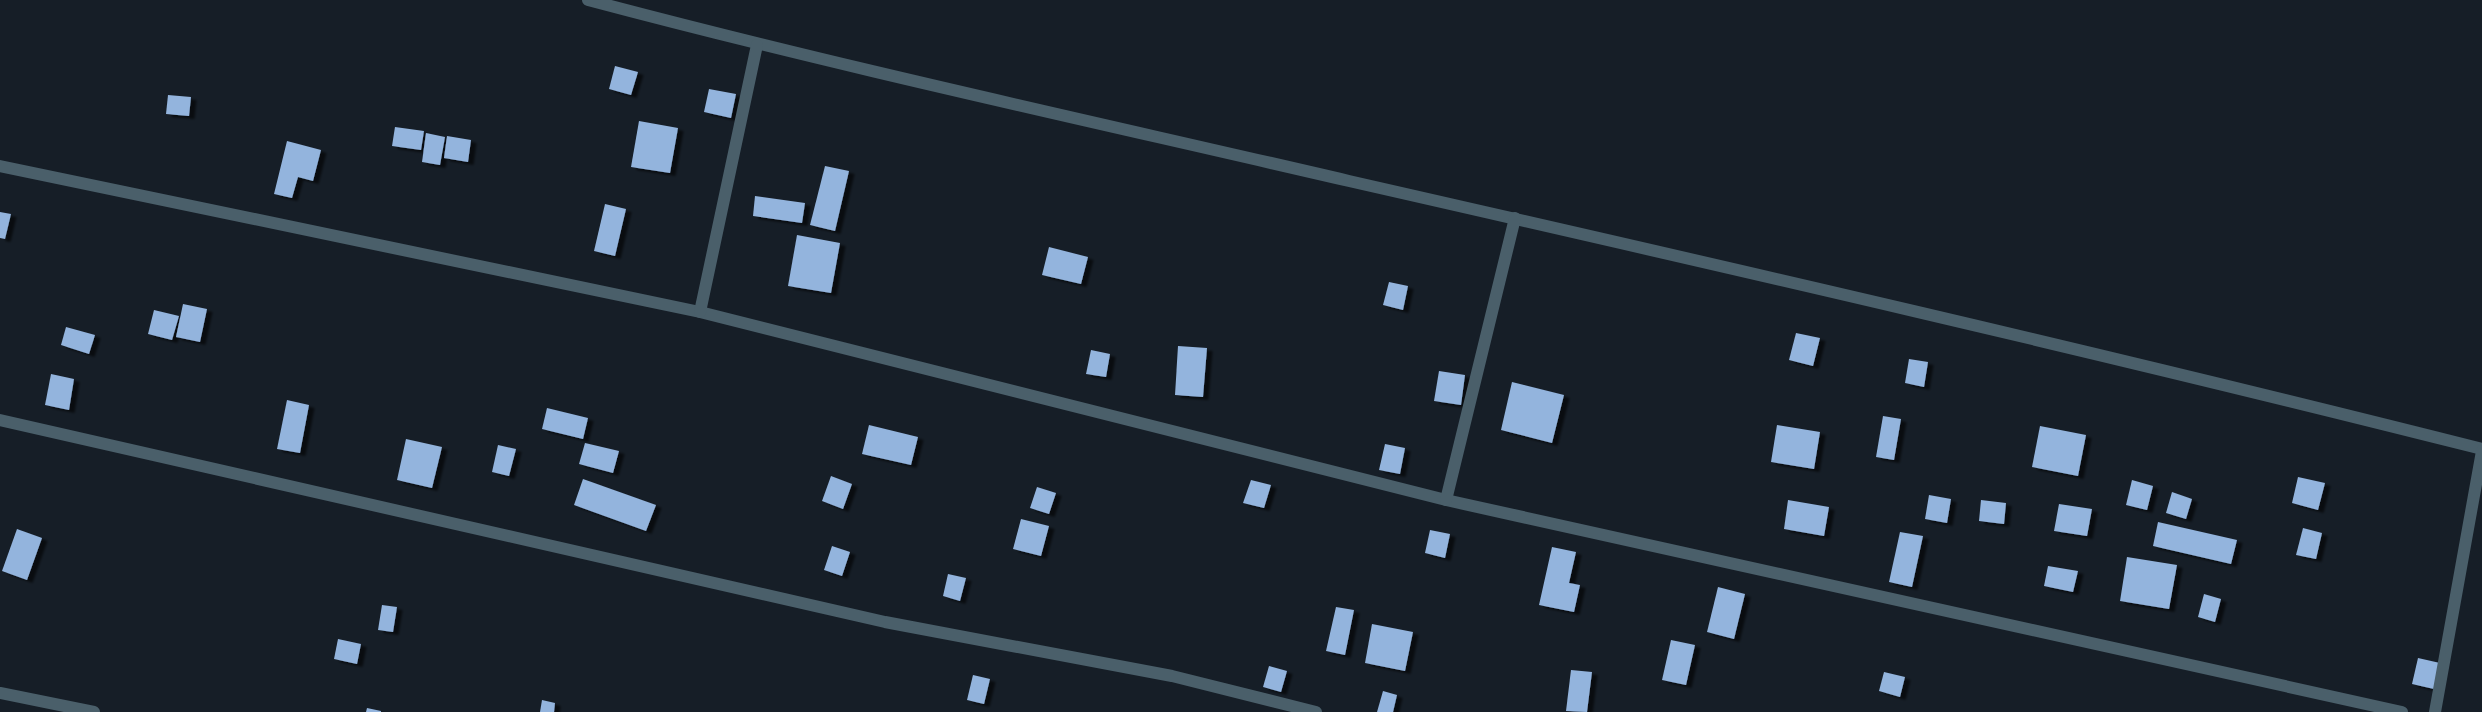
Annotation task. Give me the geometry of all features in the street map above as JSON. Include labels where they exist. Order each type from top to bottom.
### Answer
[{"type":"street","points":[[588,0],[757,45],[1515,218],[2294,401],[2482,450],[2434,712]]},
{"type":"street","points":[[700,312],[757,45]]},
{"type":"street","points":[[0,166],[700,312],[1446,500],[2402,712]]},
{"type":"street","points":[[1446,500],[1515,218]]},
{"type":"street","points":[[0,420],[875,620],[1172,676],[1316,712]]},
{"type":"street","points":[[0,693],[94,712]]},
{"type":"building","points":[[615,66],[638,72],[631,95],[609,89]]},
{"type":"building","points":[[709,89],[736,94],[731,118],[704,112]]},
{"type":"building","points":[[168,95],[191,97],[189,116],[166,114]]},
{"type":"building","points":[[639,121],[678,128],[670,173],[631,167]]},
{"type":"building","points":[[395,127],[424,131],[421,150],[392,146]]},
{"type":"building","points":[[426,133],[445,137],[440,165],[422,162]]},
{"type":"building","points":[[447,136],[471,140],[468,162],[444,158]]},
{"type":"building","points":[[287,141],[321,150],[313,181],[298,177],[292,198],[274,194]]},
{"type":"building","points":[[825,166],[849,171],[835,231],[810,225]]},
{"type":"building","points":[[755,196],[805,203],[802,223],[753,216]]},
{"type":"building","points":[[605,204],[626,209],[615,256],[594,251]]},
{"type":"building","points":[[0,212],[11,214],[5,239],[0,238]]},
{"type":"building","points":[[797,235],[840,243],[831,293],[788,286]]},
{"type":"building","points":[[1049,247],[1088,257],[1081,284],[1042,275]]},
{"type":"building","points":[[1389,282],[1408,286],[1403,310],[1383,305]]},
{"type":"building","points":[[183,304],[207,309],[200,342],[176,337]]},
{"type":"building","points":[[154,310],[179,316],[172,340],[148,334]]},
{"type":"building","points":[[66,327],[95,335],[89,354],[61,345]]},
{"type":"building","points":[[1796,333],[1820,338],[1813,366],[1789,360]]},
{"type":"building","points":[[1178,346],[1207,348],[1203,397],[1175,395]]},
{"type":"building","points":[[1091,350],[1110,354],[1106,377],[1086,374]]},
{"type":"building","points":[[1909,359],[1928,362],[1924,387],[1905,383]]},
{"type":"building","points":[[1439,371],[1465,375],[1461,405],[1434,401]]},
{"type":"building","points":[[51,374],[74,379],[69,410],[45,405]]},
{"type":"building","points":[[1512,382],[1564,395],[1552,443],[1501,430]]},
{"type":"building","points":[[287,400],[309,405],[300,453],[277,449]]},
{"type":"building","points":[[547,408],[588,418],[583,439],[542,429]]},
{"type":"building","points":[[1883,416],[1901,419],[1894,460],[1876,457]]},
{"type":"building","points":[[869,425],[918,437],[911,465],[862,454]]},
{"type":"building","points":[[1777,425],[1820,432],[1814,469],[1771,462]]},
{"type":"building","points":[[2040,426],[2086,435],[2078,476],[2032,467]]},
{"type":"building","points":[[406,439],[442,447],[432,488],[397,480]]},
{"type":"building","points":[[585,443],[619,451],[613,473],[579,464]]},
{"type":"building","points":[[1385,444],[1405,448],[1400,474],[1379,470]]},
{"type":"building","points":[[498,445],[516,449],[509,476],[492,472]]},
{"type":"building","points":[[831,476],[852,484],[843,509],[822,501]]},
{"type":"building","points":[[2298,477],[2325,483],[2318,510],[2292,503]]},
{"type":"building","points":[[583,479],[656,505],[646,531],[574,505]]},
{"type":"building","points":[[1251,480],[1271,485],[1264,508],[1243,503]]},
{"type":"building","points":[[2132,480],[2153,486],[2147,510],[2126,505]]},
{"type":"building","points":[[1037,487],[1056,493],[1049,514],[1030,508]]},
{"type":"building","points":[[2172,492],[2192,499],[2186,519],[2166,513]]},
{"type":"building","points":[[1929,495],[1951,499],[1947,523],[1925,519]]},
{"type":"building","points":[[1788,500],[1829,507],[1824,536],[1784,529]]},
{"type":"building","points":[[1981,500],[2006,503],[2004,524],[1979,521]]},
{"type":"building","points":[[2059,504],[2092,509],[2087,536],[2054,531]]},
{"type":"building","points":[[1021,519],[1049,526],[1041,556],[1013,549]]},
{"type":"building","points":[[2158,522],[2237,540],[2231,564],[2153,546]]},
{"type":"building","points":[[2303,528],[2322,533],[2316,559],[2296,555]]},
{"type":"building","points":[[17,529],[42,538],[27,580],[2,571]]},
{"type":"building","points":[[1430,530],[1450,534],[1445,558],[1425,553]]},
{"type":"building","points":[[1900,532],[1923,536],[1912,587],[1889,582]]},
{"type":"building","points":[[832,546],[850,552],[842,576],[824,570]]},
{"type":"building","points":[[1552,547],[1576,552],[1569,583],[1580,585],[1574,612],[1539,605]]},
{"type":"building","points":[[2127,557],[2177,565],[2169,609],[2120,601]]},
{"type":"building","points":[[2048,566],[2078,571],[2073,592],[2044,586]]},
{"type":"building","points":[[948,574],[966,578],[960,601],[943,596]]},
{"type":"building","points":[[1718,587],[1745,594],[1734,639],[1707,632]]},
{"type":"building","points":[[2204,594],[2221,599],[2215,622],[2198,617]]},
{"type":"building","points":[[382,605],[397,607],[393,632],[378,630]]},
{"type":"building","points":[[1336,607],[1354,610],[1345,655],[1326,651]]},
{"type":"building","points":[[1372,624],[1413,632],[1405,671],[1365,663]]},
{"type":"building","points":[[338,639],[361,644],[357,664],[334,659]]},
{"type":"building","points":[[1671,640],[1695,645],[1686,685],[1662,680]]},
{"type":"building","points":[[2418,658],[2440,663],[2434,689],[2412,684]]},
{"type":"building","points":[[1269,666],[1287,671],[1281,692],[1263,687]]},
{"type":"building","points":[[1571,670],[1592,672],[1587,712],[1566,711]]},
{"type":"building","points":[[1884,672],[1905,677],[1900,697],[1879,691]]},
{"type":"building","points":[[973,675],[990,679],[984,704],[967,700]]},
{"type":"building","points":[[1383,691],[1397,695],[1393,712],[1377,712]]},
{"type":"building","points":[[542,700],[555,703],[554,712],[540,712]]},
{"type":"building","points":[[367,708],[381,711],[381,712],[366,712]]}]
